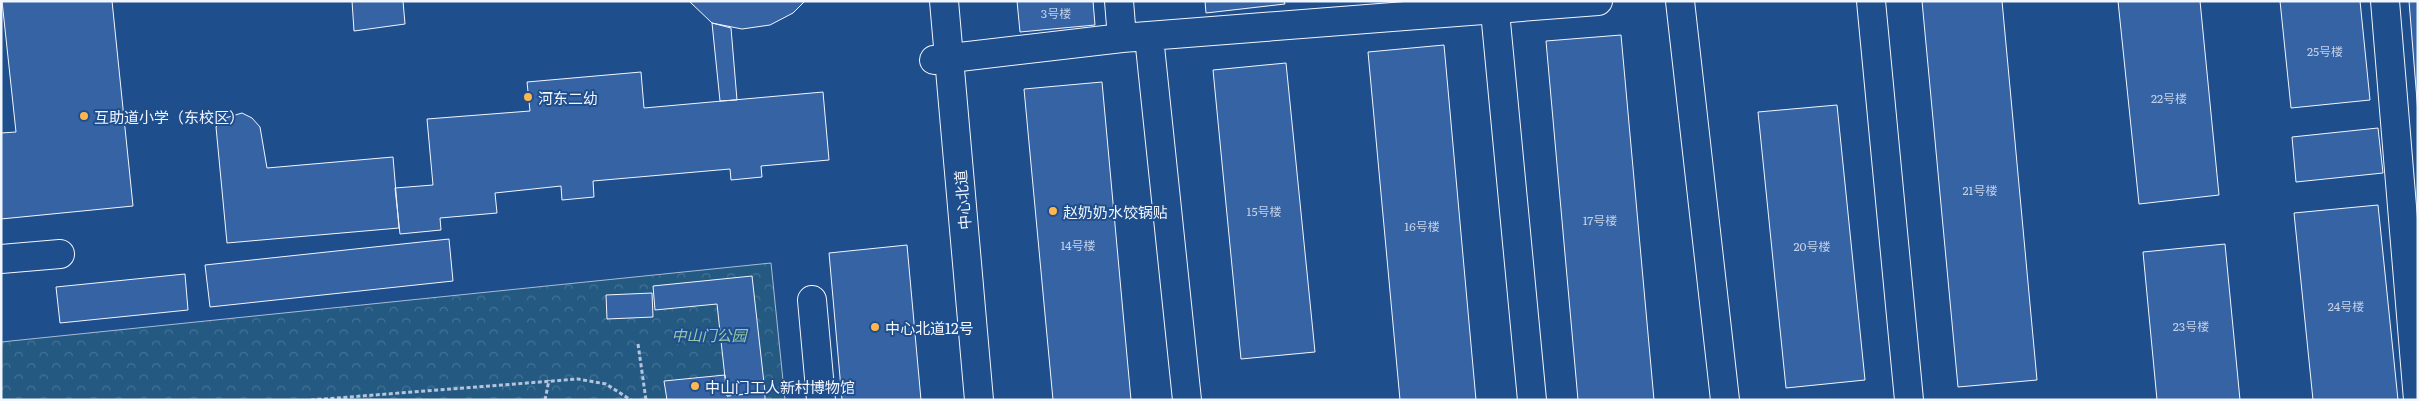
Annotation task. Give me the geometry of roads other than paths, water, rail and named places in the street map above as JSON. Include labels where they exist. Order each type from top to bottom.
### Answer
[{"type":"street","name":"中心北道","points":[[928,1],[942,60],[979,400]]},
{"type":"street","name":"中心北道","points":[[944,1],[942,60],[963,400]]},
{"type":"street","points":[[1119,1],[1122,38]]},
{"type":"street","points":[[942,60],[1122,38],[1494,6],[1598,1]]},
{"type":"street","points":[[1680,1],[1725,400]]},
{"type":"street","points":[[1871,1],[1909,400]]},
{"type":"street","points":[[2385,1],[2418,400]]},
{"type":"street","points":[[1494,6],[1532,400]]},
{"type":"street","points":[[1149,37],[1187,400]]},
{"type":"street","points":[[1,259],[60,254]]},
{"type":"street","points":[[812,300],[821,400]]},
{"type":"place","name":"河东二幼","points":[[528,97]]},
{"type":"place","name":"互助道小学（东校区）","points":[[84,116]]},
{"type":"place","name":"赵奶奶水饺锅贴","points":[[1053,211]]},
{"type":"place","name":"中心北道12号","points":[[875,327]]},
{"type":"place","name":"中山门工人新村博物馆","points":[[695,386]]},
{"type":"park label","name":"中山门公园","points":[[709,334]]}]
